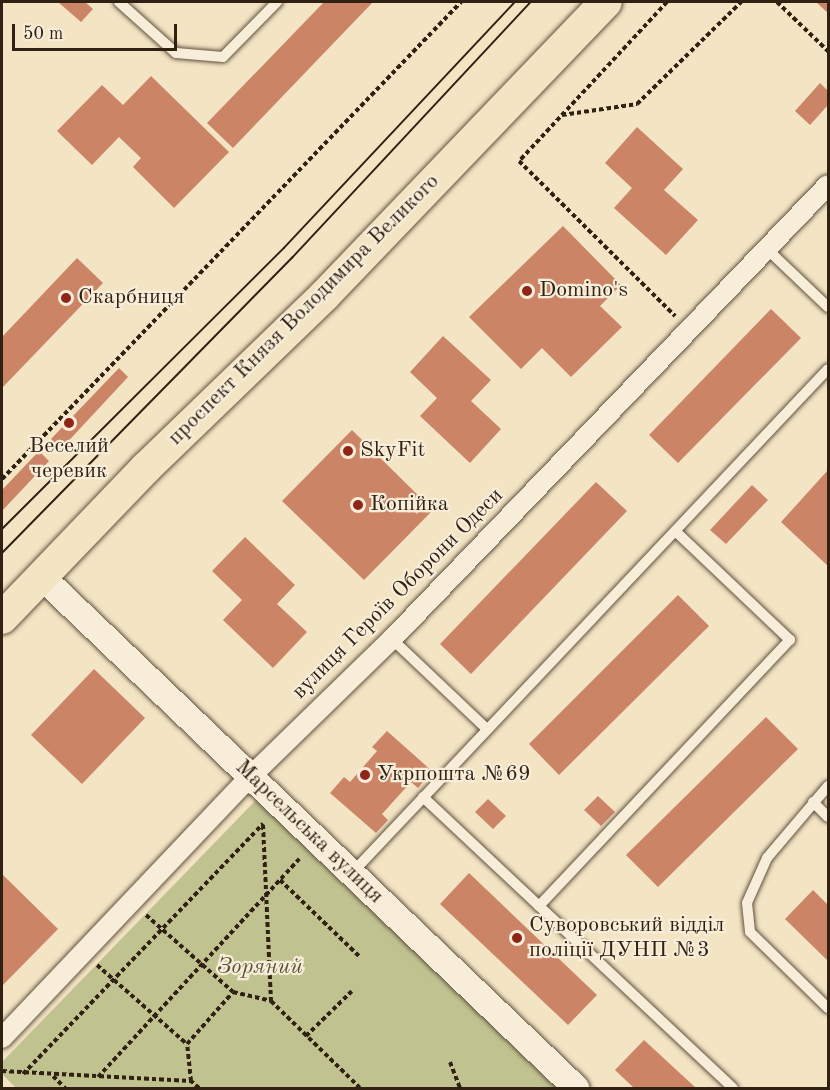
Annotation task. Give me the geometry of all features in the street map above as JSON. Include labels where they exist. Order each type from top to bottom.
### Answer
[{"type":"main road","name":"проспект Князя Володимира Великого","points":[[2,618],[146,468],[324,296],[606,2]]},
{"type":"street","name":"вулиця Героїв Оборони Одеси","points":[[2,1038],[251,776],[392,639],[828,185]]},
{"type":"street","name":"Марсельська вулиця","points":[[41,576],[576,1089]]},
{"type":"lane","points":[[119,2],[176,53],[224,57],[277,2]]},
{"type":"lane","points":[[766,248],[828,307]]},
{"type":"lane","points":[[352,873],[828,369]]},
{"type":"lane","points":[[539,906],[790,640],[675,531]]},
{"type":"lane","points":[[392,639],[487,729]]},
{"type":"lane","points":[[828,786],[767,858],[747,903],[750,932],[828,1008]]},
{"type":"lane","points":[[423,797],[733,1089]]},
{"type":"lane","points":[[813,802],[828,817]]},
{"type":"path","points":[[2,479],[461,2]]},
{"type":"path","points":[[667,2],[519,161],[688,329]]},
{"type":"path","points":[[561,115],[637,104],[741,2]]},
{"type":"path","points":[[777,2],[828,51]]},
{"type":"path","points":[[261,814],[268,894],[271,1001]]},
{"type":"path","points":[[23,1074],[263,824]]},
{"type":"path","points":[[98,1077],[318,840]]},
{"type":"path","points":[[280,880],[360,957]]},
{"type":"path","points":[[131,901],[233,992],[271,1001],[360,1089]]},
{"type":"path","points":[[83,952],[186,1044],[191,1081],[199,1089]]},
{"type":"path","points":[[306,1036],[352,991]]},
{"type":"path","points":[[186,1044],[233,992]]},
{"type":"path","points":[[450,1062],[460,1089]]},
{"type":"path","points":[[2,1071],[23,1074],[191,1081]]},
{"type":"path","points":[[52,1075],[65,1089]]},
{"type":"green space","name":"Зоряний","points":[[258,798],[559,1088],[16,1088],[2,1074],[2,1062]]},
{"type":"building","points":[[58,2],[85,2],[93,9],[81,22]]},
{"type":"building","points":[[324,2],[373,2],[233,148],[207,123]]},
{"type":"building","points":[[816,2],[828,2],[828,13]]},
{"type":"building","points":[[151,76],[229,152],[174,208],[133,167],[141,158],[119,137],[92,165],[57,131],[102,85],[123,105]]},
{"type":"building","points":[[820,83],[828,91],[828,105],[810,125],[795,111]]},
{"type":"building","points":[[637,127],[683,169],[664,190],[698,220],[666,255],[614,208],[632,188],[605,163]]},
{"type":"building","points":[[563,226],[621,285],[600,306],[622,327],[571,377],[542,348],[521,369],[469,317]]},
{"type":"building","points":[[77,258],[103,283],[2,388],[2,337]]},
{"type":"building","points":[[771,309],[801,338],[678,463],[649,435]]},
{"type":"building","points":[[443,336],[491,380],[471,401],[501,429],[470,463],[420,416],[437,398],[410,372]]},
{"type":"building","points":[[119,368],[128,377],[61,449],[51,439]]},
{"type":"building","name":"Копійка","points":[[352,430],[433,510],[364,580],[282,501]]},
{"type":"building","points":[[39,451],[49,461],[2,511],[2,490]]},
{"type":"building","points":[[828,470],[828,566],[781,522]]},
{"type":"building","points":[[596,482],[627,511],[471,674],[440,644]]},
{"type":"building","points":[[752,485],[768,500],[726,544],[710,530]]},
{"type":"building","points":[[245,537],[295,585],[277,604],[307,632],[273,668],[223,620],[242,600],[212,571]]},
{"type":"building","points":[[678,595],[709,626],[559,775],[529,744]]},
{"type":"building","points":[[94,669],[145,718],[82,784],[31,735]]},
{"type":"building","points":[[766,717],[798,749],[658,887],[626,855]]},
{"type":"building","points":[[387,731],[432,771],[418,788],[411,782],[382,814],[388,820],[376,833],[330,793],[344,777],[350,782],[377,751],[372,747]]},
{"type":"building","points":[[598,796],[615,812],[601,826],[584,810]]},
{"type":"building","points":[[488,799],[506,816],[493,829],[475,812]]},
{"type":"building","points":[[469,873],[597,995],[568,1025],[440,904]]},
{"type":"building","points":[[2,874],[58,929],[2,986]]},
{"type":"building","points":[[813,890],[828,905],[828,961],[785,919]]},
{"type":"building","points":[[644,1040],[696,1088],[634,1088],[615,1070]]},
{"type":"tram line","points":[[2,529],[284,248],[515,2]]},
{"type":"tram line","points":[[2,553],[292,258],[531,2]]},
{"type":"place","name":"Domino's","points":[[527,291]]},
{"type":"place","name":"Скарбниця","points":[[66,298]]},
{"type":"place","name":"Веселий черевик","points":[[69,423]]},
{"type":"place","name":"SkyFit","points":[[348,451]]},
{"type":"place","name":"Копійка","points":[[358,505]]},
{"type":"place","name":"Укрпошта №69","points":[[365,775]]},
{"type":"place","name":"Суворовський відділ поліції ДУНП №3","points":[[517,938]]}]
